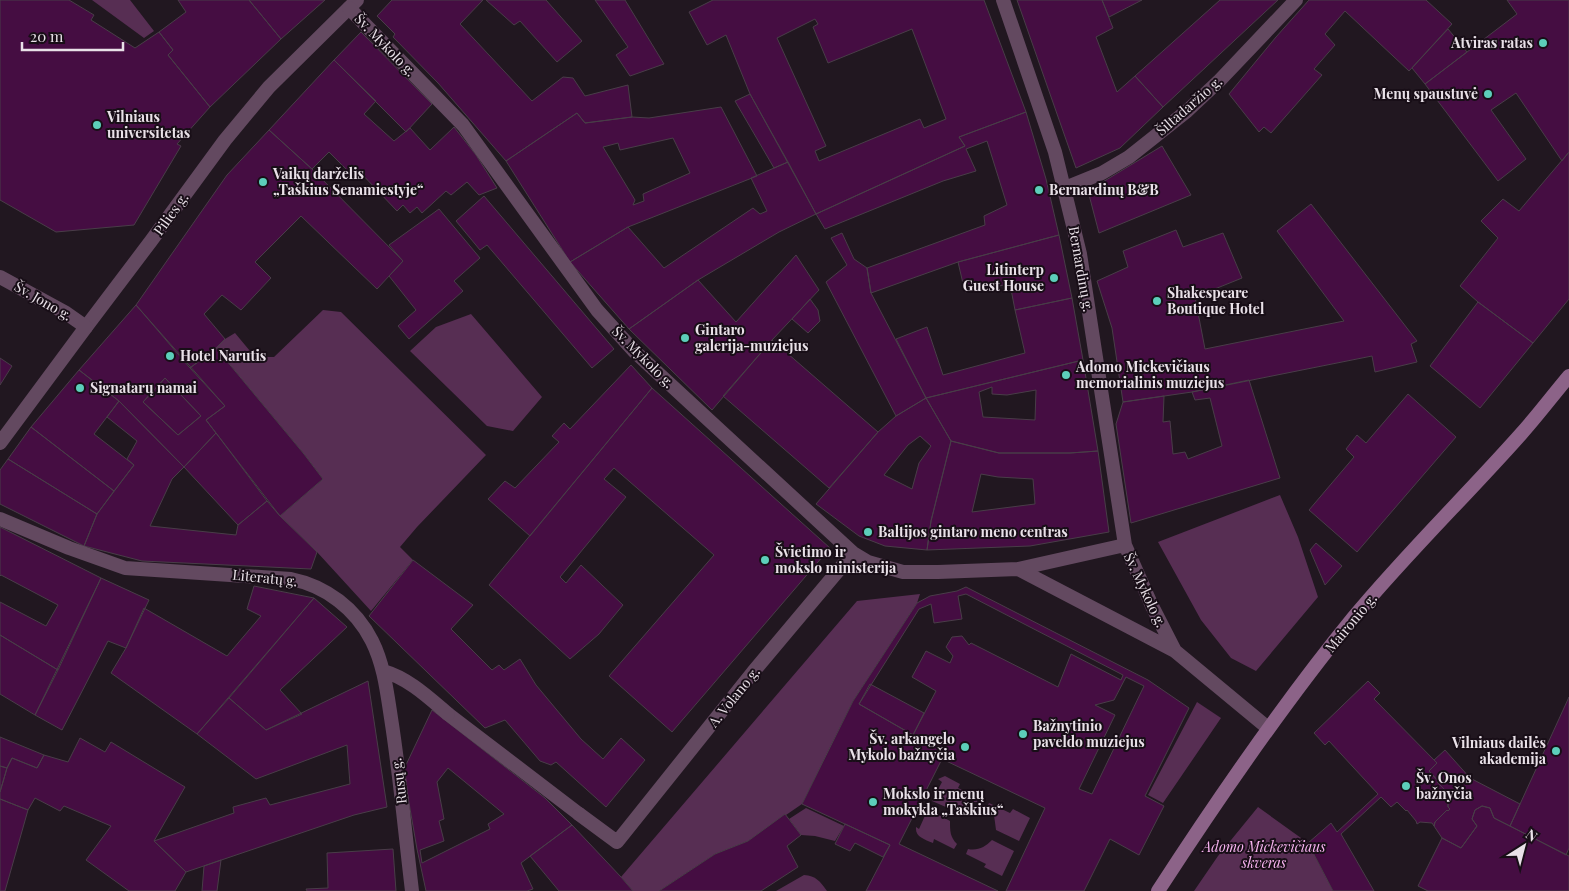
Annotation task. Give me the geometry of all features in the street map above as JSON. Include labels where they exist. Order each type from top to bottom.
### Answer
[{"type":"main road","name":"Maironio g.","points":[[1158,891],[1215,803],[1268,728],[1354,617],[1522,433],[1569,376]]},
{"type":"street","name":"Bernardinų g.","points":[[1003,0],[1056,152],[1080,254],[1125,545]]},
{"type":"street","name":"Šiltadaržio g.","points":[[1064,188],[1102,173],[1129,156],[1187,111],[1220,80],[1296,0]]},
{"type":"street","name":"Pilies g.","points":[[0,442],[225,140],[268,87],[353,4]]},
{"type":"street","name":"Šv. Mykolo g.","points":[[353,4],[463,125],[597,310],[634,351],[853,553],[868,562],[903,572],[1018,569],[1125,545],[1152,606],[1175,651]]},
{"type":"street","name":"Šv. Jono g.","points":[[0,277],[66,313],[86,327]]},
{"type":"street","name":"Literatų g.","points":[[0,519],[69,548],[125,568],[291,578],[322,588],[356,616],[372,641],[383,670]]},
{"type":"street","name":"A. Volano g.","points":[[383,670],[396,674],[420,690],[448,714],[617,842],[853,553]]},
{"type":"street","name":"Šv. Mykolo g.","points":[[1018,569],[1175,651],[1268,728]]},
{"type":"street","name":"Rusų g.","points":[[383,670],[395,742],[412,891]]},
{"type":"green space","points":[[92,0],[130,0],[154,31],[144,38]]},
{"type":"green space","points":[[323,310],[341,312],[486,455],[400,547],[413,560],[371,611],[317,552],[280,516],[323,479],[216,348],[235,333],[255,357],[274,357]]},
{"type":"green space","points":[[471,314],[542,397],[513,431],[487,426],[410,351],[436,327]]},
{"type":"green space","points":[[1280,495],[1298,537],[1318,597],[1256,671],[1231,658],[1201,620],[1158,542]]},
{"type":"green space","points":[[920,594],[917,603],[853,701],[802,804],[748,841],[715,854],[659,891],[633,891],[621,877],[857,601]]},
{"type":"green space","points":[[1197,702],[1221,718],[1163,803],[1148,795]]},
{"type":"green space","points":[[945,776],[960,784],[958,788],[979,798],[977,802],[969,802],[955,811],[932,801],[942,782],[938,779]]},
{"type":"green space","points":[[989,803],[1010,813],[1013,809],[1030,818],[1019,841],[996,830],[994,815],[987,807]]},
{"type":"green space","name":"Adomo Mickevičiaus skveras","points":[[1258,807],[1308,843],[1333,891],[1194,891],[1218,856]]},
{"type":"green space","points":[[806,808],[844,826],[835,841],[801,835],[789,819]]},
{"type":"green space","points":[[928,809],[950,821],[951,834],[957,844],[954,849],[934,839],[933,843],[926,840],[917,833],[916,827],[919,829]]},
{"type":"green space","points":[[992,840],[1014,851],[1002,876],[984,867],[986,864],[966,854],[968,849],[981,848]]},
{"type":"green space","points":[[804,875],[817,880],[827,891],[776,891]]},
{"type":"building","name":"Vilniaus universitetas","points":[[0,0],[69,0],[94,15],[91,20],[135,48],[159,32],[173,50],[168,55],[210,107],[177,144],[181,146],[134,225],[56,232],[0,200]]},
{"type":"building","points":[[178,0],[249,0],[281,39],[210,107],[168,55],[173,50],[159,32],[186,12]]},
{"type":"building","points":[[249,0],[325,0],[281,39]]},
{"type":"building","points":[[392,0],[483,0],[460,24],[532,101],[563,77],[573,78],[585,96],[628,85],[632,117],[585,123],[577,113],[506,161],[438,83],[393,37],[395,34],[377,16]]},
{"type":"building","points":[[486,0],[546,0],[582,41],[557,62],[520,21],[514,25]]},
{"type":"building","points":[[595,0],[625,0],[664,64],[630,76],[616,55],[628,47]]},
{"type":"building","points":[[713,0],[984,0],[1026,112],[959,137],[965,146],[816,214],[750,94],[726,35],[707,45],[689,12]],"holes":[[[815,19],[818,24],[813,27],[828,63],[912,29],[946,119],[924,128],[920,119],[819,161],[815,151],[826,146],[777,38]]]},
{"type":"building","points":[[1017,0],[1102,0],[1113,28],[1096,37],[1117,92],[1135,76],[1163,107],[1120,148],[1076,168]]},
{"type":"building","points":[[1102,0],[1142,0],[1109,17]]},
{"type":"building","points":[[1220,0],[1278,0],[1163,107],[1135,76]]},
{"type":"building","points":[[1309,0],[1426,0],[1452,24],[1409,71],[1345,11],[1325,34],[1335,45],[1314,69],[1322,75],[1271,133],[1264,127],[1259,132],[1229,94]]},
{"type":"building","points":[[1507,0],[1569,0],[1569,152],[1562,161],[1516,93],[1491,110],[1526,159],[1498,181],[1425,84],[1517,14]]},
{"type":"building","points":[[1448,29],[1467,52],[1425,84],[1412,68]]},
{"type":"building","points":[[361,32],[432,104],[406,132],[334,60]]},
{"type":"building","points":[[334,60],[376,101],[364,114],[394,141],[410,128],[430,150],[454,127],[476,155],[497,188],[479,195],[467,182],[451,195],[446,191],[422,213],[417,207],[410,213],[403,205],[397,211],[358,170],[352,175],[329,152],[312,169],[269,130]]},
{"type":"building","points":[[750,94],[788,162],[774,168],[735,101]]},
{"type":"building","points":[[721,107],[757,176],[628,227],[570,262],[506,161],[577,113],[585,123],[632,117],[649,118]],"holes":[[[673,138],[690,173],[643,194],[644,201],[633,205],[635,200],[603,147],[618,143],[620,150]]]},
{"type":"building","points":[[1026,112],[1046,179],[1059,235],[958,262],[871,293],[867,268],[985,225],[984,216],[1007,205],[987,141],[966,149],[976,171],[943,181],[825,229],[816,214],[965,146],[959,137]]},
{"type":"building","points":[[269,130],[312,169],[403,261],[377,289],[301,216],[255,262],[271,278],[241,310],[222,295],[204,314],[225,339],[190,368],[136,305],[227,175]]},
{"type":"building","points":[[1162,146],[1191,195],[1099,233],[1088,191]]},
{"type":"building","points":[[1569,152],[1569,299],[1533,343],[1478,302],[1460,286],[1498,238],[1481,221],[1503,199],[1519,211]]},
{"type":"building","points":[[788,162],[816,214],[779,232],[698,280],[629,329],[570,262],[628,227],[664,268],[753,208],[760,214],[767,211],[751,178]]},
{"type":"building","points":[[484,196],[614,349],[592,368],[487,245],[480,250],[456,221]]},
{"type":"building","points":[[1311,204],[1417,341],[1411,344],[1417,362],[1375,372],[1372,356],[1192,392],[1123,402],[1112,328],[1097,281],[1128,267],[1123,251],[1176,230],[1183,247],[1223,233],[1242,278],[1195,297],[1205,349],[1344,321],[1277,231]]},
{"type":"building","points":[[439,209],[480,258],[454,281],[463,291],[409,339],[398,326],[416,310],[389,276],[403,261],[389,245]]},
{"type":"building","points":[[842,233],[854,259],[867,268],[871,293],[926,398],[896,416],[826,282],[847,265],[831,238]]},
{"type":"building","points":[[1059,235],[1072,298],[1015,310],[1010,284],[965,292],[958,262]]},
{"type":"building","points":[[796,255],[819,290],[772,340],[712,410],[629,329],[698,280],[736,322]]},
{"type":"building","points":[[1072,298],[1083,360],[926,398],[896,339],[927,327],[943,375],[1025,353],[1015,310]]},
{"type":"building","points":[[810,299],[818,310],[820,321],[808,333],[792,319]]},
{"type":"building","points":[[1478,302],[1533,343],[1480,408],[1430,366]]},
{"type":"building","points":[[136,305],[225,406],[206,420],[216,433],[184,467],[119,401],[79,370]],"holes":[[[165,378],[201,416],[178,435],[143,402]]]},
{"type":"building","points":[[772,340],[878,432],[829,488],[723,396]]},
{"type":"building","points":[[216,348],[323,479],[280,516],[206,420],[225,406],[190,368]]},
{"type":"building","points":[[0,358],[12,366],[0,385]]},
{"type":"building","points":[[1083,360],[1098,451],[999,453],[951,441],[926,398]],"holes":[[[992,387],[992,394],[1007,395],[1036,390],[1035,420],[983,417],[979,392]]]},
{"type":"building","points":[[631,365],[652,388],[530,536],[488,499],[505,481],[515,488],[559,442],[552,436],[564,423],[570,429]]},
{"type":"building","points":[[79,370],[119,401],[94,434],[134,465],[114,491],[31,427]]},
{"type":"building","points":[[165,378],[201,416],[178,435],[143,402]]},
{"type":"building","points":[[1249,380],[1280,478],[1131,523],[1116,424],[1123,402],[1164,396],[1163,422],[1170,421],[1173,454],[1185,452],[1188,459],[1222,446],[1210,398],[1195,400],[1192,392]]},
{"type":"building","name":"Švietimo ir mokslo ministerija","points":[[652,388],[830,548],[672,732],[609,676],[714,555],[614,468],[604,479],[626,497],[560,577],[566,583],[581,565],[623,605],[599,634],[570,659],[489,585]]},
{"type":"building","points":[[1408,394],[1456,437],[1357,552],[1309,510],[1354,457],[1346,449],[1357,435],[1366,443]]},
{"type":"building","points":[[926,398],[951,441],[931,521],[927,550],[885,546],[859,536],[816,504],[878,432],[896,416]],"holes":[[[920,436],[931,446],[919,463],[912,489],[884,475],[908,445]]]},
{"type":"building","points":[[119,401],[184,467],[172,479],[150,526],[236,535],[238,525],[267,501],[317,552],[311,569],[142,561],[84,546],[97,514],[134,465],[127,459],[137,441],[107,417]]},
{"type":"building","points":[[31,427],[114,491],[97,514],[8,459]]},
{"type":"building","points":[[216,433],[267,501],[238,525],[184,467]]},
{"type":"building","points":[[951,441],[999,453],[1098,451],[1109,532],[1030,546],[927,550],[931,521]],"holes":[[[981,474],[1033,479],[1035,504],[972,512]]]},
{"type":"building","points":[[8,459],[97,514],[84,546],[0,504],[0,470]]},
{"type":"building","points":[[0,527],[101,578],[58,670],[0,635],[0,602],[46,626],[58,605],[0,576]]},
{"type":"building","points":[[1316,543],[1342,566],[1325,585],[1310,550]]},
{"type":"building","points":[[413,560],[473,605],[451,629],[492,670],[499,665],[504,670],[520,659],[536,685],[581,739],[603,759],[621,738],[645,760],[606,807],[556,762],[551,765],[540,761],[505,720],[485,728],[369,616]]},
{"type":"building","points":[[101,578],[149,600],[126,648],[108,641],[62,730],[35,715]]},
{"type":"building","points":[[254,586],[314,598],[197,734],[111,673],[126,648],[144,608],[227,656],[261,616],[247,609]]},
{"type":"building","name":"Šv. arkangelo Mykolo bažnyčia","points":[[966,587],[1148,680],[1189,708],[1145,796],[1164,806],[1139,855],[1110,839],[1084,891],[1006,891],[1045,808],[942,759],[899,844],[998,891],[866,891],[890,845],[802,804],[853,701],[917,603],[930,596],[957,591]],"holes":[[[966,594],[1123,675],[1121,680],[1071,654],[1058,687],[971,643],[969,645],[962,636],[952,637],[946,647],[953,656],[950,663],[926,651],[912,677],[936,691],[913,735],[859,704],[919,609],[931,604],[934,623],[962,619],[958,596]],[[1126,677],[1144,686],[1092,794],[1079,789],[1115,715],[1095,705],[1114,700]]]},
{"type":"building","points":[[314,598],[347,627],[280,690],[302,714],[266,730],[229,698]]},
{"type":"building","points":[[0,635],[58,670],[35,715],[0,694]]},
{"type":"building","points":[[368,681],[387,807],[354,815],[186,872],[154,841],[234,813],[233,807],[266,798],[270,805],[350,784],[347,745],[256,779],[197,734],[229,698],[266,730]]},
{"type":"building","name":"Šv. Onos bažnyčia","points":[[1368,681],[1380,693],[1374,699],[1437,763],[1429,771],[1446,791],[1450,791],[1448,794],[1448,807],[1450,809],[1435,822],[1434,826],[1432,823],[1420,822],[1417,824],[1407,810],[1397,802],[1391,807],[1381,797],[1341,834],[1374,891],[1333,891],[1308,843],[1331,823],[1337,832],[1378,794],[1329,741],[1325,745],[1314,733]]},
{"type":"building","points":[[870,684],[924,713],[913,735],[859,704]]},
{"type":"building","name":"Vilniaus dailės akademija","points":[[1569,697],[1569,848],[1566,855],[1510,826]]},
{"type":"building","points":[[432,710],[545,798],[572,825],[521,863],[533,889],[527,891],[426,891],[404,774],[405,767]],"holes":[[[448,768],[504,814],[488,824],[490,829],[422,863],[420,850],[444,841],[439,821],[444,819],[437,782]]]},
{"type":"building","points":[[0,737],[44,755],[37,768],[12,758],[7,768],[0,766]]},
{"type":"building","points":[[80,738],[105,752],[111,742],[185,787],[154,841],[186,872],[175,891],[129,891],[86,860],[111,826],[64,806],[60,811],[35,798],[28,810],[0,799],[0,792],[7,768],[12,758],[37,768],[44,755],[68,762]]},
{"type":"building","points":[[1445,750],[1470,778],[1520,804],[1510,826],[1494,818],[1490,808],[1482,806],[1475,810],[1472,819],[1477,826],[1461,848],[1442,838],[1434,826],[1435,822],[1450,809],[1448,807],[1448,794],[1450,791],[1446,791],[1429,771],[1437,763],[1434,760]]},
{"type":"building","points":[[0,766],[7,768],[0,792]]},
{"type":"building","points":[[0,799],[28,810],[5,891],[0,891]]},
{"type":"building","points":[[1482,806],[1490,808],[1494,818],[1569,856],[1569,891],[1428,891],[1418,886],[1442,838],[1461,848],[1477,826],[1472,819],[1475,810]]},
{"type":"building","points":[[785,814],[801,835],[787,846],[798,867],[761,891],[659,891],[715,854],[748,841]]},
{"type":"building","points":[[845,824],[890,845],[883,857],[855,843],[850,851],[835,844]]},
{"type":"building","points":[[572,825],[633,891],[559,891],[530,856]]},
{"type":"building","points":[[393,849],[396,891],[307,891],[306,889],[328,888],[327,853]]},
{"type":"building","points":[[221,860],[217,891],[202,891],[204,866]]},
{"type":"place","name":"Atviras ratas","points":[[1543,43]]},
{"type":"place","name":"Menų spaustuvė","points":[[1488,94]]},
{"type":"place","name":"Vilniaus universitetas","points":[[97,125]]},
{"type":"place","name":"Vaikų darželis „Taškius Senamiestyje“","points":[[263,182]]},
{"type":"place","name":"Bernardinų B&B","points":[[1039,190]]},
{"type":"place","name":"Litinterp Guest House","points":[[1054,278]]},
{"type":"place","name":"Shakespeare Boutique Hotel","points":[[1157,301]]},
{"type":"place","name":"Gintaro galerija-muziejus","points":[[685,338]]},
{"type":"place","name":"Hotel Narutis","points":[[170,356]]},
{"type":"place","name":"Adomo Mickevičiaus memorialinis muziejus","points":[[1066,375]]},
{"type":"place","name":"Signatarų namai","points":[[80,388]]},
{"type":"place","name":"Baltijos gintaro meno centras","points":[[868,532]]},
{"type":"place","name":"Švietimo ir mokslo ministerija","points":[[765,560]]},
{"type":"place","name":"Bažnytinio paveldo muziejus","points":[[1023,734]]},
{"type":"place","name":"Šv. arkangelo Mykolo bažnyčia","points":[[965,747]]},
{"type":"place","name":"Vilniaus dailės akademija","points":[[1556,751]]},
{"type":"place","name":"Šv. Onos bažnyčia","points":[[1406,786]]},
{"type":"place","name":"Mokslo ir menų mokykla „Taškius“","points":[[873,802]]}]
